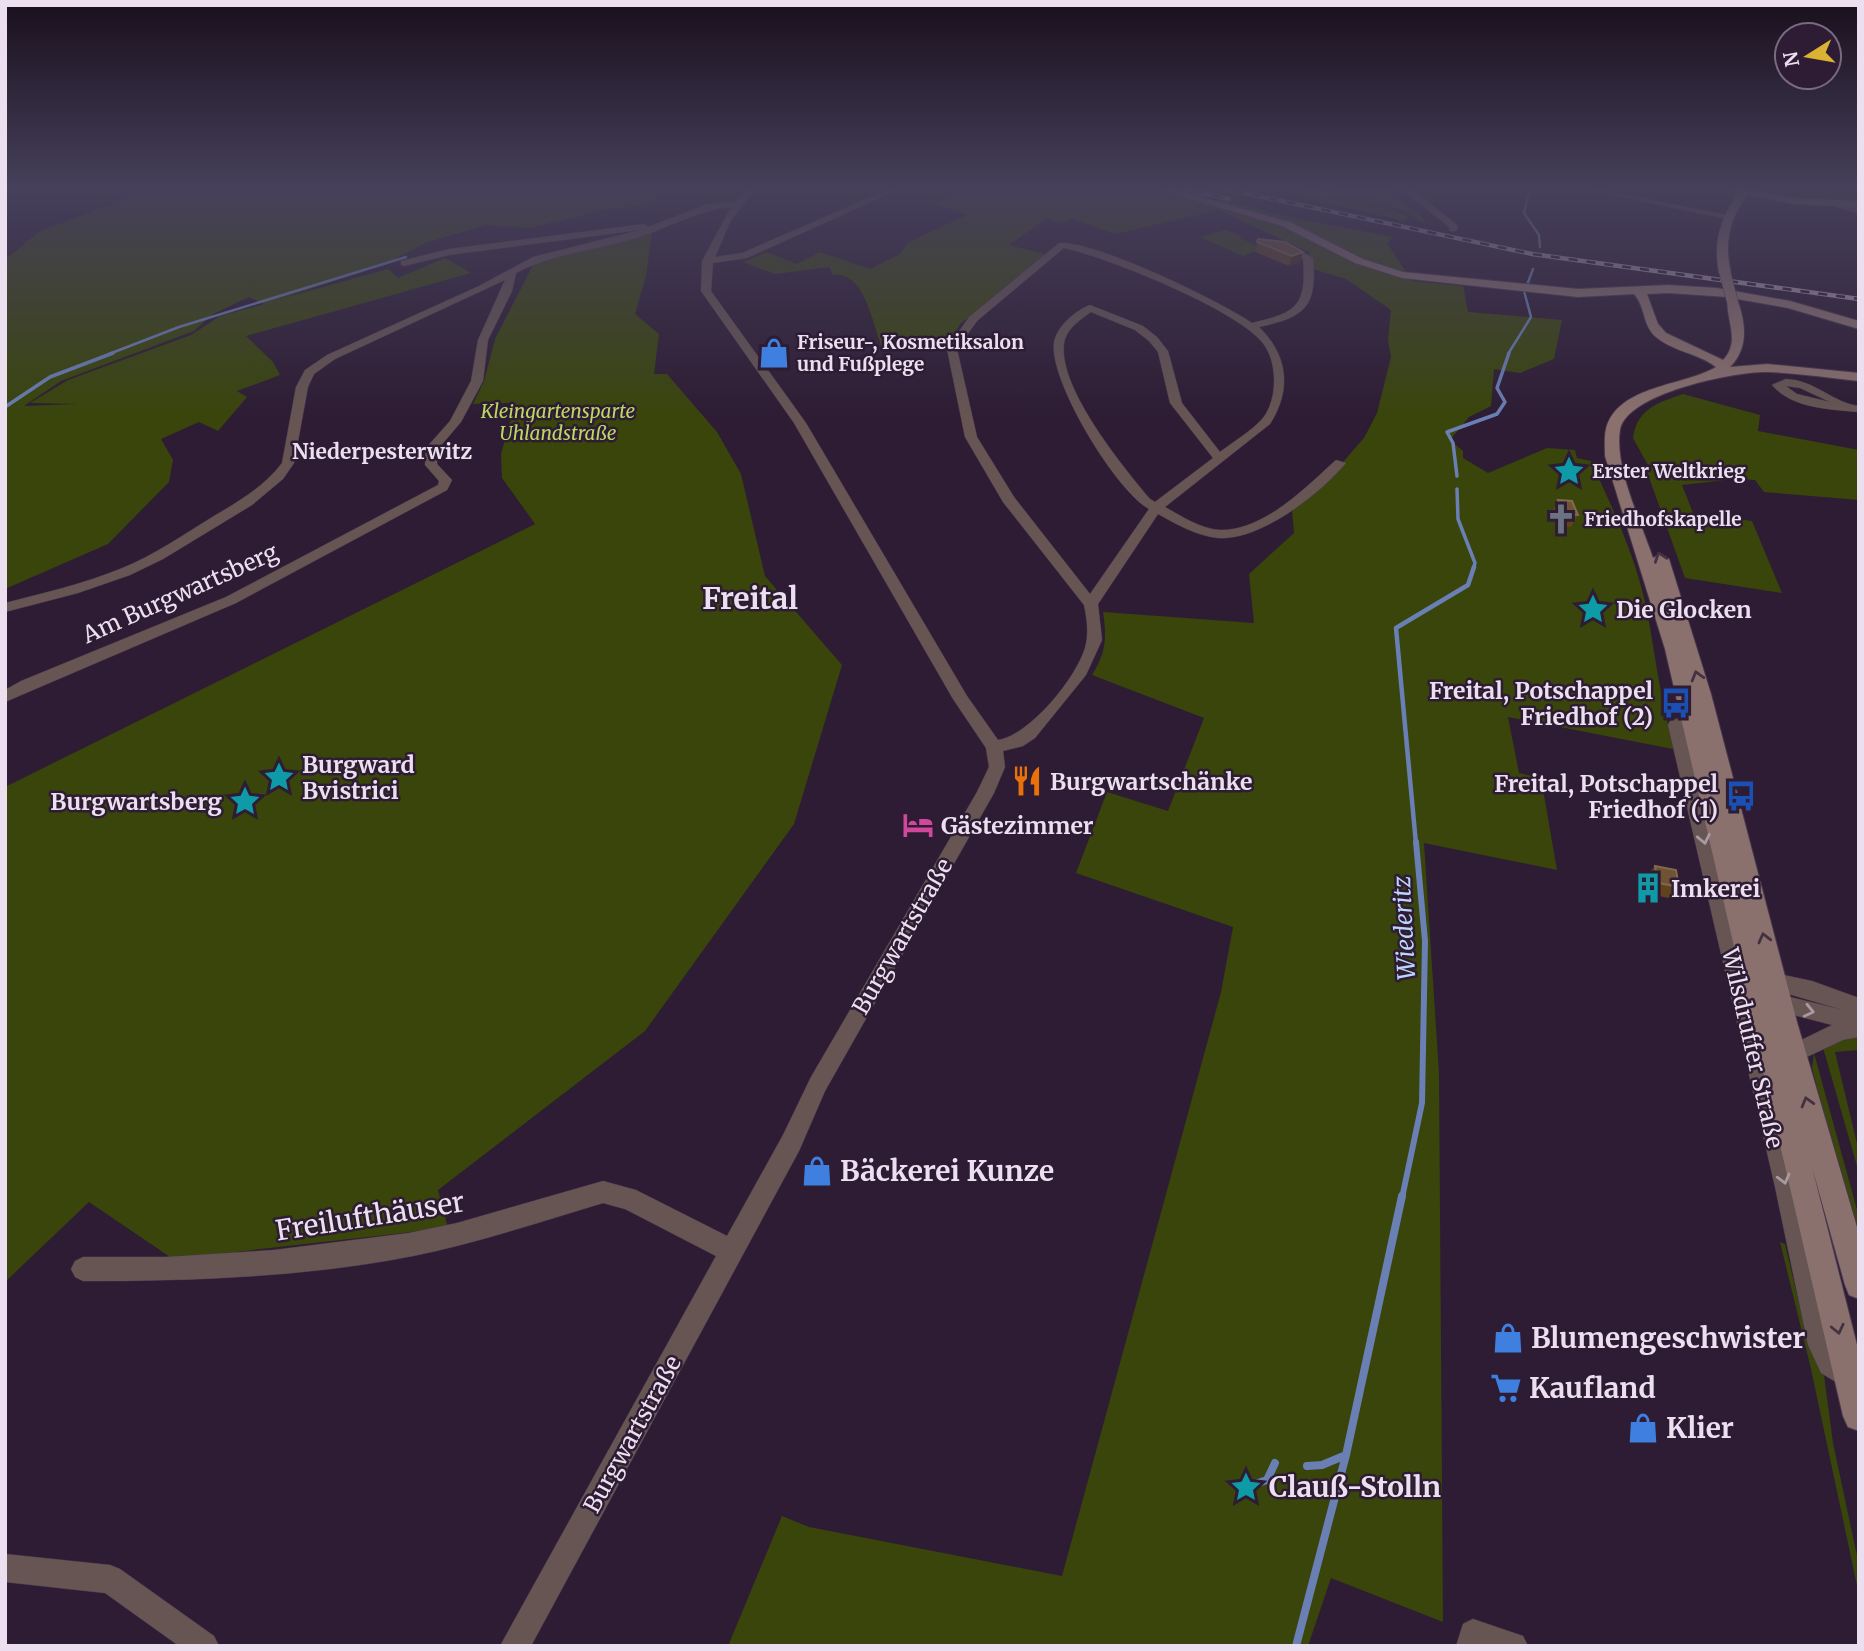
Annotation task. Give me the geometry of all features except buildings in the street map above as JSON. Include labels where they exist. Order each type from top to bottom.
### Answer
[{"type":"main road","points":[[1368,264],[1402,275],[1562,292],[1693,290],[1747,296],[1859,325]]},
{"type":"main road","points":[[1638,291],[1648,301],[1649,315],[1655,329],[1662,335],[1707,354],[1718,370],[1735,350],[1739,332],[1724,264]]},
{"type":"main road","points":[[1624,292],[1649,315]]},
{"type":"main road","points":[[1684,345],[1735,350],[1748,362],[1767,368]]},
{"type":"main road","name":"Wilsdruffer Straße","points":[[1859,377],[1767,368],[1718,370],[1631,405],[1614,420],[1609,437],[1612,456],[1701,727],[1767,990],[1854,1379],[1859,1416]]},
{"type":"main road","name":"Wilsdruffer Straße","points":[[1767,990],[1794,1054],[1859,1285]]},
{"type":"street","points":[[5,608],[73,590],[134,568],[247,502],[279,475],[288,463],[293,421],[309,372],[331,357],[527,264]]},
{"type":"street","points":[[707,264],[706,291],[715,308],[800,423],[961,699],[994,747],[1011,744],[1028,734],[1081,670],[1091,654],[1095,637],[1091,604],[1008,499],[971,437],[952,349],[973,319],[1039,264]]},
{"type":"street","points":[[1091,604],[1129,544],[1156,508],[1266,422],[1277,407],[1280,373],[1268,342],[1251,326],[1225,311],[1119,264]]},
{"type":"street","points":[[1251,326],[1297,312],[1309,299],[1312,284],[1309,264]]},
{"type":"street","name":"Am Burgwartsberg","points":[[5,697],[26,685],[231,600],[445,485],[446,480],[431,465],[432,449],[455,422],[477,381],[483,340],[506,291],[512,271]]},
{"type":"street","points":[[1219,458],[1175,403],[1163,352],[1153,339],[1139,328],[1090,308],[1072,321],[1059,341],[1059,364],[1092,433],[1145,502],[1156,508],[1204,530],[1219,534],[1237,531],[1273,515],[1340,463]]},
{"type":"street","points":[[1797,383],[1853,408],[1803,399],[1788,394],[1778,385],[1797,383]]},
{"type":"street","name":"Wilsdruffer Straße","points":[[1701,727],[1677,724],[1676,731],[1692,784],[1820,1345],[1830,1364],[1854,1379]]},
{"type":"street","name":"Burgwartstraße","points":[[515,1646],[793,1141],[818,1084],[992,781],[997,767],[994,747]]},
{"type":"street","points":[[1767,990],[1859,1007]]},
{"type":"street","points":[[1767,990],[1859,1025]]},
{"type":"street","points":[[1794,1054],[1840,1031],[1859,1025]]},
{"type":"street","name":"Freilufthäuser","points":[[83,1269],[165,1269],[274,1262],[409,1245],[457,1235],[603,1192],[628,1198],[732,1251]]},
{"type":"street","points":[[5,1568],[110,1578],[204,1646]]},
{"type":"street","points":[[1471,1646],[1473,1634],[1513,1646]]},
{"type":"green space","points":[[5,264],[386,264],[276,300],[388,269],[398,278],[431,264],[455,264],[471,273],[246,336],[273,362],[280,375],[237,391],[247,397],[218,431],[199,422],[161,439],[173,460],[169,482],[108,544],[5,589]],"holes":[[[249,297],[264,304],[220,316],[191,335],[68,380],[30,403],[77,404],[24,406],[61,381],[194,331],[213,314]]]},
{"type":"green space","name":"Kleingartensparte Uhlandstraße","points":[[533,264],[648,264],[635,314],[659,334],[654,374],[667,374],[717,432],[741,474],[765,576],[842,665],[794,824],[645,1031],[438,1190],[448,1228],[173,1259],[89,1202],[5,1282],[5,787],[535,524],[502,478],[501,454],[515,403],[473,404],[484,381],[495,339]]},
{"type":"green space","points":[[748,264],[855,264],[870,269],[880,264],[1033,264],[960,324],[945,351],[883,350],[861,291],[844,276],[833,275],[829,267],[775,274]]},
{"type":"green space","points":[[1310,264],[1401,264],[1412,281],[1463,286],[1468,312],[1562,320],[1554,359],[1520,373],[1494,369],[1491,406],[1469,417],[1450,440],[1463,451],[1463,458],[1488,473],[1547,448],[1575,450],[1577,458],[1591,461],[1635,566],[1648,617],[1663,702],[1678,750],[1508,717],[1519,773],[1541,778],[1557,870],[1424,843],[1439,1073],[1443,1622],[1331,1578],[1308,1646],[728,1646],[782,1516],[809,1527],[1062,1576],[1221,992],[1233,927],[1076,873],[1107,792],[1168,811],[1204,718],[1092,675],[1104,645],[1103,612],[1254,623],[1249,574],[1294,533],[1292,510],[1336,470],[1364,438],[1377,413],[1391,357],[1388,340],[1391,310],[1346,279],[1310,268]]},
{"type":"green space","points":[[1683,394],[1760,415],[1758,431],[1859,450],[1859,500],[1764,492],[1755,480],[1735,479],[1682,485],[1693,513],[1752,521],[1782,593],[1685,578],[1646,469],[1650,469],[1633,438],[1639,420],[1650,408]]},
{"type":"green space","points":[[1859,1037],[1859,1050],[1835,1052],[1859,1152],[1859,1173],[1822,1044]]},
{"type":"green space","points":[[1814,1053],[1859,1217],[1859,1246],[1812,1068]]},
{"type":"green space","points":[[1780,1242],[1785,1244],[1808,1341],[1823,1368],[1833,1443],[1859,1565],[1859,1595],[1811,1369]]},
{"type":"waterway","points":[[109,354],[179,327],[383,264]]},
{"type":"waterway","name":"Wiederitz","points":[[1527,285],[1533,269]]},
{"type":"waterway","name":"Wiederitz","points":[[1508,354],[1531,317],[1524,291]]},
{"type":"waterway","points":[[5,407],[50,377],[113,353]]},
{"type":"waterway","name":"Wiederitz","points":[[1457,476],[1453,443],[1447,432],[1497,414],[1505,402],[1497,388],[1509,353]]},
{"type":"waterway","name":"Wiederitz","points":[[1457,489],[1458,519],[1475,563],[1473,569]]},
{"type":"waterway","name":"Wiederitz","points":[[1416,844],[1396,628],[1468,585],[1474,567]]},
{"type":"waterway","name":"Wiederitz","points":[[1402,1198],[1422,1103],[1425,941],[1416,842]]},
{"type":"waterway","name":"Wiederitz","points":[[1346,1455],[1402,1196]]},
{"type":"waterway","name":"Wiederitz","points":[[1296,1646],[1346,1455]]},
{"type":"waterway","points":[[1307,1466],[1322,1465],[1346,1455]]},
{"type":"waterway","points":[[1246,1487],[1267,1480],[1275,1463]]},
{"type":"railway","points":[[1605,264],[1859,299]]},
{"type":"place","name":"Friseur-, Kosmetiksalon und Fußplege","points":[[774,353]]},
{"type":"place","name":"Erster Weltkrieg","points":[[1569,471]]},
{"type":"place","name":"Friedhofskapelle","points":[[1561,519]]},
{"type":"place","name":"Die Glocken","points":[[1593,609]]},
{"type":"place","name":"Freital, Potschappel Friedhof (2)","points":[[1676,703]]},
{"type":"place","name":"Burgward Bvistrici","points":[[279,777]]},
{"type":"place","name":"Burgwartschänke","points":[[1027,781]]},
{"type":"place","name":"Freital, Potschappel Friedhof (1)","points":[[1741,796]]},
{"type":"place","name":"Burgwartsberg","points":[[245,801]]},
{"type":"place","name":"Gästezimmer","points":[[918,825]]},
{"type":"place","name":"Imkerei","points":[[1648,888]]},
{"type":"place","name":"Bäckerei Kunze","points":[[817,1171]]},
{"type":"place","name":"Blumengeschwister","points":[[1508,1338]]},
{"type":"place","name":"Kaufland","points":[[1506,1388]]},
{"type":"place","name":"Klier","points":[[1643,1428]]},
{"type":"place","name":"Clauß-Stolln","points":[[1246,1487]]},
{"type":"district","name":"Niederpesterwitz","points":[[382,451]]},
{"type":"district","name":"Freital","points":[[750,598]]}]
